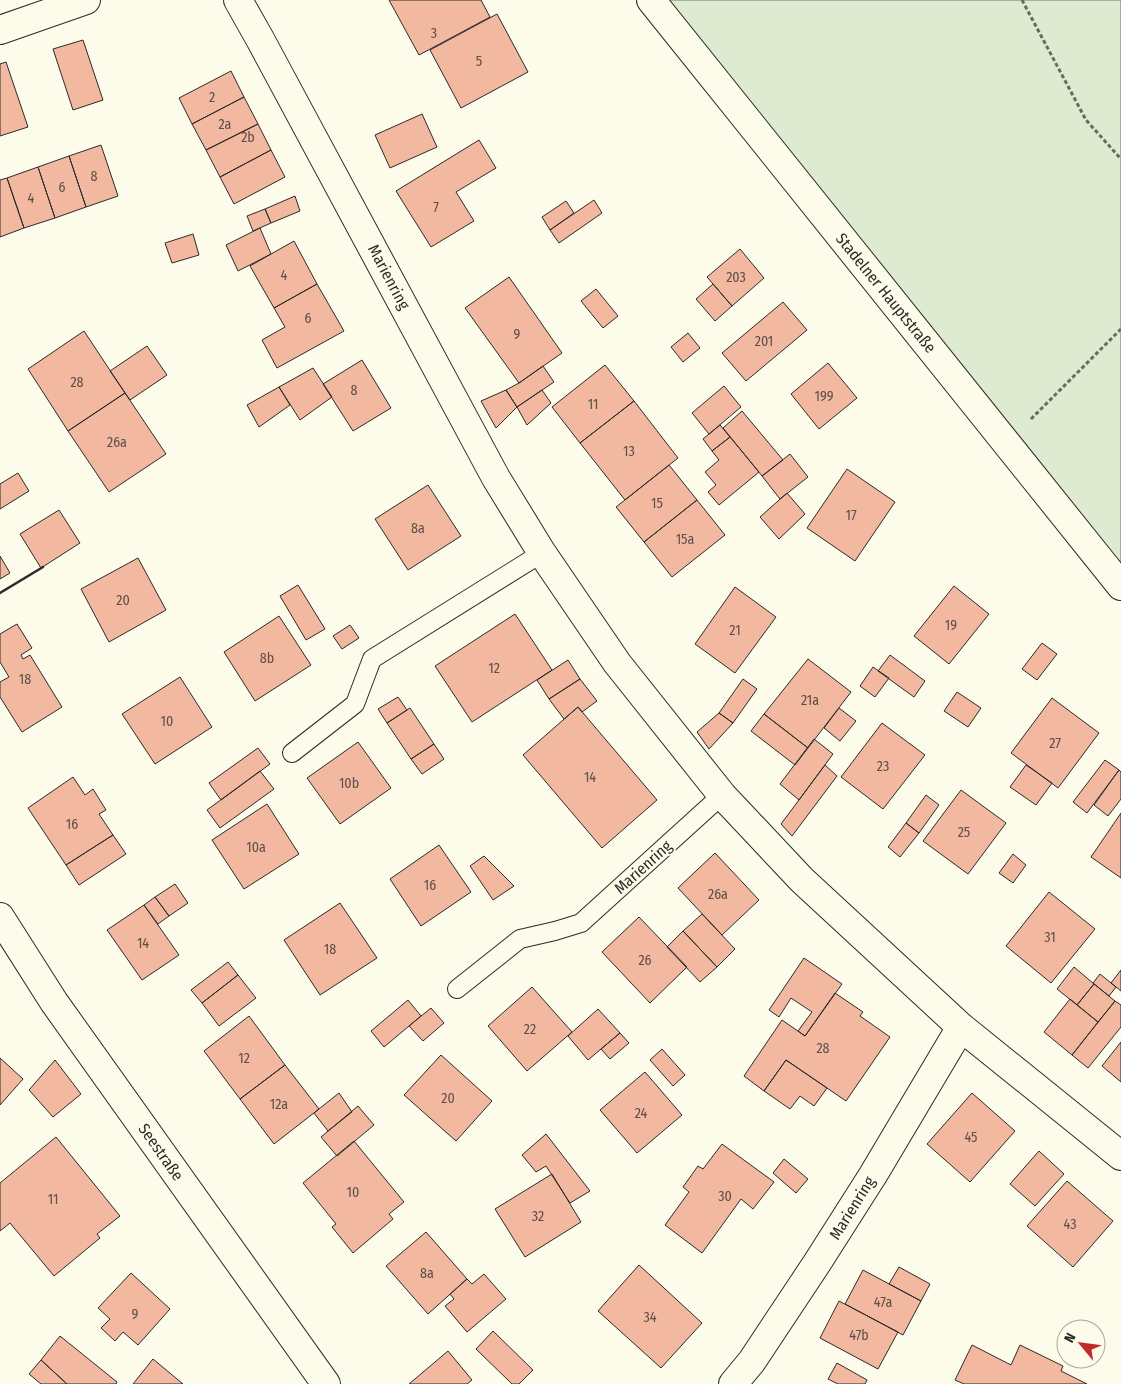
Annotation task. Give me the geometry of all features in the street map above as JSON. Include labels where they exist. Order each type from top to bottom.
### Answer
[{"type":"street","points":[[0,30],[86,0]]},
{"type":"street","name":"Marienring","points":[[238,0],[496,478],[542,553],[617,663],[722,795],[802,880],[961,1027],[1121,1156]]},
{"type":"street","name":"Stadelner Hauptstraße","points":[[651,0],[1121,586]]},
{"type":"street","name":"Seestraße","points":[[0,917],[54,1002],[326,1384]]},
{"type":"street","name":"Marienring","points":[[733,1384],[752,1361],[817,1263],[873,1175],[961,1027]]},
{"type":"lane","points":[[292,753],[355,704],[372,659],[542,553]]},
{"type":"lane","name":"Marienring","points":[[457,989],[520,939],[581,923],[722,795]]},
{"type":"path","points":[[1022,0],[1086,120],[1121,159]]},
{"type":"path","points":[[1007,444],[1121,329]]},
{"type":"green space","points":[[651,0],[1121,0],[1121,582]]},
{"type":"building","points":[[389,0],[481,0],[490,17],[419,55]]},
{"type":"building","points":[[497,14],[528,72],[461,108],[430,50]]},
{"type":"building","points":[[83,40],[103,100],[73,110],[53,49]]},
{"type":"building","points":[[6,62],[28,127],[0,136],[0,64]]},
{"type":"building","points":[[231,71],[244,97],[192,124],[179,98]]},
{"type":"building","points":[[244,97],[258,124],[206,150],[192,124]]},
{"type":"building","points":[[422,114],[437,147],[390,168],[375,135]]},
{"type":"building","points":[[258,124],[271,150],[220,177],[206,150]]},
{"type":"building","points":[[479,140],[496,168],[456,192],[474,221],[431,247],[396,191]]},
{"type":"building","points":[[101,145],[118,196],[86,207],[69,156]]},
{"type":"building","points":[[271,150],[285,177],[234,204],[220,177]]},
{"type":"building","points":[[69,156],[86,207],[55,218],[38,167]]},
{"type":"building","points":[[38,167],[55,218],[24,228],[7,178]]},
{"type":"building","points":[[7,178],[24,228],[0,237],[0,180]]},
{"type":"building","points":[[295,196],[300,211],[271,223],[265,209]]},
{"type":"building","points":[[594,200],[602,213],[559,243],[550,230]]},
{"type":"building","points":[[566,201],[574,213],[550,230],[542,217]]},
{"type":"building","points":[[265,209],[271,223],[253,231],[247,216]]},
{"type":"building","points":[[260,228],[271,254],[238,271],[226,245]]},
{"type":"building","points":[[193,234],[199,255],[172,263],[165,243]]},
{"type":"building","points":[[294,241],[317,284],[274,308],[250,266]]},
{"type":"building","points":[[740,249],[764,278],[732,306],[707,277]]},
{"type":"building","points":[[509,277],[562,353],[519,383],[465,308]]},
{"type":"building","points":[[317,284],[344,331],[277,368],[262,340],[285,327],[274,308]]},
{"type":"building","points":[[713,284],[732,306],[715,321],[696,299]]},
{"type":"building","points":[[596,289],[618,316],[603,328],[581,301]]},
{"type":"building","points":[[783,302],[807,330],[746,381],[722,353]]},
{"type":"building","points":[[84,331],[125,393],[68,431],[28,369]]},
{"type":"building","points":[[688,333],[700,348],[683,362],[671,347]]},
{"type":"building","points":[[147,346],[167,375],[130,400],[110,371]]},
{"type":"building","points":[[362,360],[391,408],[353,431],[323,384]]},
{"type":"building","points":[[828,363],[857,398],[819,429],[791,394]]},
{"type":"building","points":[[605,365],[634,401],[580,443],[552,407]]},
{"type":"building","points":[[543,366],[554,382],[517,407],[506,390]]},
{"type":"building","points":[[313,368],[332,397],[300,420],[279,387]]},
{"type":"building","points":[[724,386],[741,407],[709,434],[692,413]]},
{"type":"building","points":[[279,387],[290,405],[259,427],[247,405]]},
{"type":"building","points":[[506,390],[517,407],[496,428],[481,401]]},
{"type":"building","points":[[542,390],[551,403],[527,425],[517,407]]},
{"type":"building","points":[[125,393],[166,454],[109,492],[68,431]]},
{"type":"building","points":[[634,401],[678,458],[625,500],[580,443]]},
{"type":"building","points":[[742,411],[783,460],[762,476],[723,428]]},
{"type":"building","points":[[720,425],[730,437],[712,451],[703,439]]},
{"type":"building","points":[[730,437],[759,472],[719,505],[708,492],[716,485],[705,472],[719,460],[712,451]]},
{"type":"building","points":[[790,454],[808,477],[780,499],[762,476]]},
{"type":"building","points":[[669,465],[697,500],[644,542],[616,507]]},
{"type":"building","points":[[847,469],[895,502],[855,561],[807,528]]},
{"type":"building","points":[[18,473],[29,491],[0,509],[0,484]]},
{"type":"building","points":[[428,485],[461,536],[408,570],[375,519]]},
{"type":"building","points":[[787,493],[805,514],[779,539],[760,517]]},
{"type":"building","points":[[697,500],[725,535],[672,577],[644,542]]},
{"type":"building","points":[[59,510],[80,543],[41,568],[20,534]]},
{"type":"building","points":[[0,556],[10,573],[0,579]]},
{"type":"building","points":[[138,558],[166,610],[109,642],[81,589]]},
{"type":"building","points":[[298,585],[325,629],[306,640],[280,596]]},
{"type":"building","points":[[954,586],[989,614],[949,664],[914,636]]},
{"type":"building","points":[[735,587],[776,617],[735,673],[695,644]]},
{"type":"building","points":[[515,614],[552,670],[472,722],[435,666]]},
{"type":"building","points":[[279,616],[311,665],[255,701],[224,652]]},
{"type":"building","points":[[17,624],[32,648],[21,655],[23,659],[30,655],[62,707],[22,732],[0,697],[0,682],[9,677],[0,662],[0,634]]},
{"type":"building","points":[[350,625],[359,638],[342,649],[333,636]]},
{"type":"building","points":[[1042,643],[1057,654],[1037,680],[1022,669]]},
{"type":"building","points":[[890,655],[925,681],[914,697],[878,671]]},
{"type":"building","points":[[808,659],[851,692],[808,748],[764,714]]},
{"type":"building","points":[[568,660],[580,679],[549,699],[537,680]]},
{"type":"building","points":[[873,667],[889,678],[875,697],[860,686]]},
{"type":"building","points":[[180,677],[212,727],[155,764],[122,714]]},
{"type":"building","points":[[580,679],[597,701],[582,712],[578,707],[564,719],[549,699]]},
{"type":"building","points":[[743,679],[757,689],[733,723],[719,713]]},
{"type":"building","points":[[957,692],[981,708],[968,727],[944,711]]},
{"type":"building","points":[[398,697],[407,710],[387,723],[378,709]]},
{"type":"building","points":[[1052,698],[1099,733],[1058,788],[1011,753]]},
{"type":"building","points":[[578,707],[657,800],[602,848],[523,755]]},
{"type":"building","points":[[410,708],[434,744],[411,759],[387,723]]},
{"type":"building","points":[[839,708],[856,721],[840,741],[824,728]]},
{"type":"building","points":[[719,713],[733,723],[709,749],[697,732]]},
{"type":"building","points":[[764,714],[808,748],[795,765],[751,731]]},
{"type":"building","points":[[882,723],[925,755],[883,809],[841,777]]},
{"type":"building","points":[[814,739],[833,754],[799,800],[780,784]]},
{"type":"building","points":[[358,742],[391,788],[340,824],[307,778]]},
{"type":"building","points":[[434,744],[444,759],[422,774],[411,759]]},
{"type":"building","points":[[258,748],[270,764],[221,800],[209,783]]},
{"type":"building","points":[[1105,760],[1119,770],[1087,813],[1073,802]]},
{"type":"building","points":[[825,765],[837,776],[792,836],[781,824]]},
{"type":"building","points":[[1026,765],[1052,783],[1036,805],[1010,787]]},
{"type":"building","points":[[1119,770],[1121,772],[1121,799],[1108,816],[1094,805]]},
{"type":"building","points":[[260,771],[274,789],[220,828],[207,810]]},
{"type":"building","points":[[73,777],[85,795],[93,789],[106,810],[99,814],[113,835],[66,865],[28,808]]},
{"type":"building","points":[[961,790],[1006,823],[968,874],[923,841]]},
{"type":"building","points":[[926,795],[939,805],[919,833],[906,823]]},
{"type":"building","points":[[267,804],[299,854],[244,889],[212,840]]},
{"type":"building","points":[[1121,813],[1121,878],[1091,857]]},
{"type":"building","points":[[906,823],[919,833],[900,857],[888,847]]},
{"type":"building","points":[[113,835],[126,854],[79,885],[66,865]]},
{"type":"building","points":[[439,845],[471,892],[421,926],[390,879]]},
{"type":"building","points":[[715,853],[759,900],[722,935],[678,888]]},
{"type":"building","points":[[1013,854],[1026,865],[1013,883],[999,873]]},
{"type":"building","points":[[484,856],[514,886],[493,900],[470,866]]},
{"type":"building","points":[[175,884],[188,903],[169,916],[155,897]]},
{"type":"building","points":[[1049,892],[1095,929],[1051,983],[1006,946]]},
{"type":"building","points":[[155,897],[169,916],[158,924],[144,905]]},
{"type":"building","points":[[340,903],[377,958],[320,995],[284,940]]},
{"type":"building","points":[[144,905],[179,955],[142,980],[107,930]]},
{"type":"building","points":[[702,914],[735,949],[717,967],[683,931]]},
{"type":"building","points":[[639,917],[687,967],[650,1003],[602,952]]},
{"type":"building","points":[[683,931],[717,967],[700,982],[667,947]]},
{"type":"building","points":[[804,958],[842,984],[805,1036],[798,1031],[812,1012],[791,998],[779,1017],[769,1010]]},
{"type":"building","points":[[228,962],[238,975],[202,1003],[191,990]]},
{"type":"building","points":[[1074,967],[1094,984],[1077,1005],[1057,989]]},
{"type":"building","points":[[1121,970],[1121,991],[1111,983]]},
{"type":"building","points":[[1100,974],[1116,987],[1109,996],[1093,983]]},
{"type":"building","points":[[238,975],[256,998],[219,1026],[202,1003]]},
{"type":"building","points":[[1094,984],[1115,1001],[1098,1022],[1077,1005]]},
{"type":"building","points":[[532,987],[572,1032],[527,1071],[488,1026]]},
{"type":"building","points":[[835,993],[863,1012],[860,1016],[890,1037],[846,1101],[786,1060],[764,1091],[744,1076],[782,1020],[805,1036]]},
{"type":"building","points":[[1070,999],[1098,1022],[1072,1055],[1044,1032]]},
{"type":"building","points":[[408,1000],[421,1016],[384,1047],[371,1031]]},
{"type":"building","points":[[1115,1001],[1121,1005],[1121,1027],[1088,1068],[1072,1055]]},
{"type":"building","points":[[431,1008],[444,1023],[423,1041],[409,1026]]},
{"type":"building","points":[[598,1009],[620,1033],[588,1060],[568,1036]]},
{"type":"building","points":[[249,1016],[285,1065],[240,1099],[204,1051]]},
{"type":"building","points":[[620,1033],[629,1043],[610,1059],[601,1049]]},
{"type":"building","points":[[1121,1042],[1121,1082],[1102,1066]]},
{"type":"building","points":[[662,1049],[685,1075],[673,1086],[650,1060]]},
{"type":"building","points":[[441,1055],[492,1101],[456,1141],[404,1095]]},
{"type":"building","points":[[0,1058],[23,1079],[0,1105]]},
{"type":"building","points":[[55,1060],[81,1094],[53,1117],[29,1090]]},
{"type":"building","points":[[786,1060],[827,1088],[814,1106],[800,1096],[790,1109],[764,1091]]},
{"type":"building","points":[[285,1065],[319,1109],[274,1144],[240,1099]]},
{"type":"building","points":[[645,1072],[682,1115],[637,1153],[600,1110]]},
{"type":"building","points":[[339,1093],[352,1112],[328,1131],[314,1113]]},
{"type":"building","points":[[972,1093],[1015,1131],[970,1182],[927,1144]]},
{"type":"building","points":[[358,1106],[374,1125],[337,1156],[321,1137]]},
{"type":"building","points":[[546,1134],[590,1191],[570,1203],[546,1166],[536,1172],[522,1155]]},
{"type":"building","points":[[56,1137],[120,1216],[97,1234],[100,1238],[54,1276],[10,1223],[0,1231],[0,1183]]},
{"type":"building","points":[[354,1141],[404,1202],[389,1214],[393,1219],[353,1253],[332,1227],[336,1224],[303,1183]]},
{"type":"building","points":[[722,1144],[774,1182],[753,1209],[741,1199],[702,1253],[665,1225],[689,1192],[683,1187],[698,1166],[703,1169]]},
{"type":"building","points":[[1039,1151],[1064,1174],[1035,1206],[1010,1184]]},
{"type":"building","points":[[784,1159],[808,1179],[796,1193],[773,1173]]},
{"type":"building","points":[[552,1174],[581,1222],[525,1257],[495,1209]]},
{"type":"building","points":[[1067,1181],[1113,1221],[1073,1267],[1027,1226]]},
{"type":"building","points":[[426,1232],[467,1279],[428,1314],[386,1266]]},
{"type":"building","points":[[639,1265],[702,1323],[661,1368],[598,1311]]},
{"type":"building","points":[[899,1267],[930,1284],[921,1301],[889,1284]]},
{"type":"building","points":[[863,1270],[921,1301],[903,1335],[845,1304]]},
{"type":"building","points":[[131,1273],[170,1309],[138,1345],[123,1332],[115,1341],[101,1328],[110,1319],[98,1308]]},
{"type":"building","points":[[484,1274],[506,1299],[467,1332],[445,1306],[454,1299],[450,1294],[467,1279],[472,1284]]},
{"type":"building","points":[[839,1301],[898,1332],[878,1369],[820,1338]]},
{"type":"building","points":[[493,1331],[533,1370],[519,1384],[512,1384],[476,1349]]},
{"type":"building","points":[[60,1336],[117,1382],[116,1384],[67,1384],[41,1360]]},
{"type":"building","points":[[972,1345],[1011,1365],[1020,1345],[1056,1363],[1056,1369],[1062,1369],[1061,1371],[1087,1384],[964,1384],[955,1380]]},
{"type":"building","points":[[448,1351],[472,1380],[467,1384],[409,1384]]},
{"type":"building","points":[[153,1359],[183,1384],[133,1384]]},
{"type":"building","points":[[41,1360],[67,1384],[41,1384],[29,1374]]},
{"type":"building","points":[[837,1363],[867,1380],[865,1384],[838,1384],[828,1379]]},
{"type":"wall","points":[[0,593],[43,567]]}]
